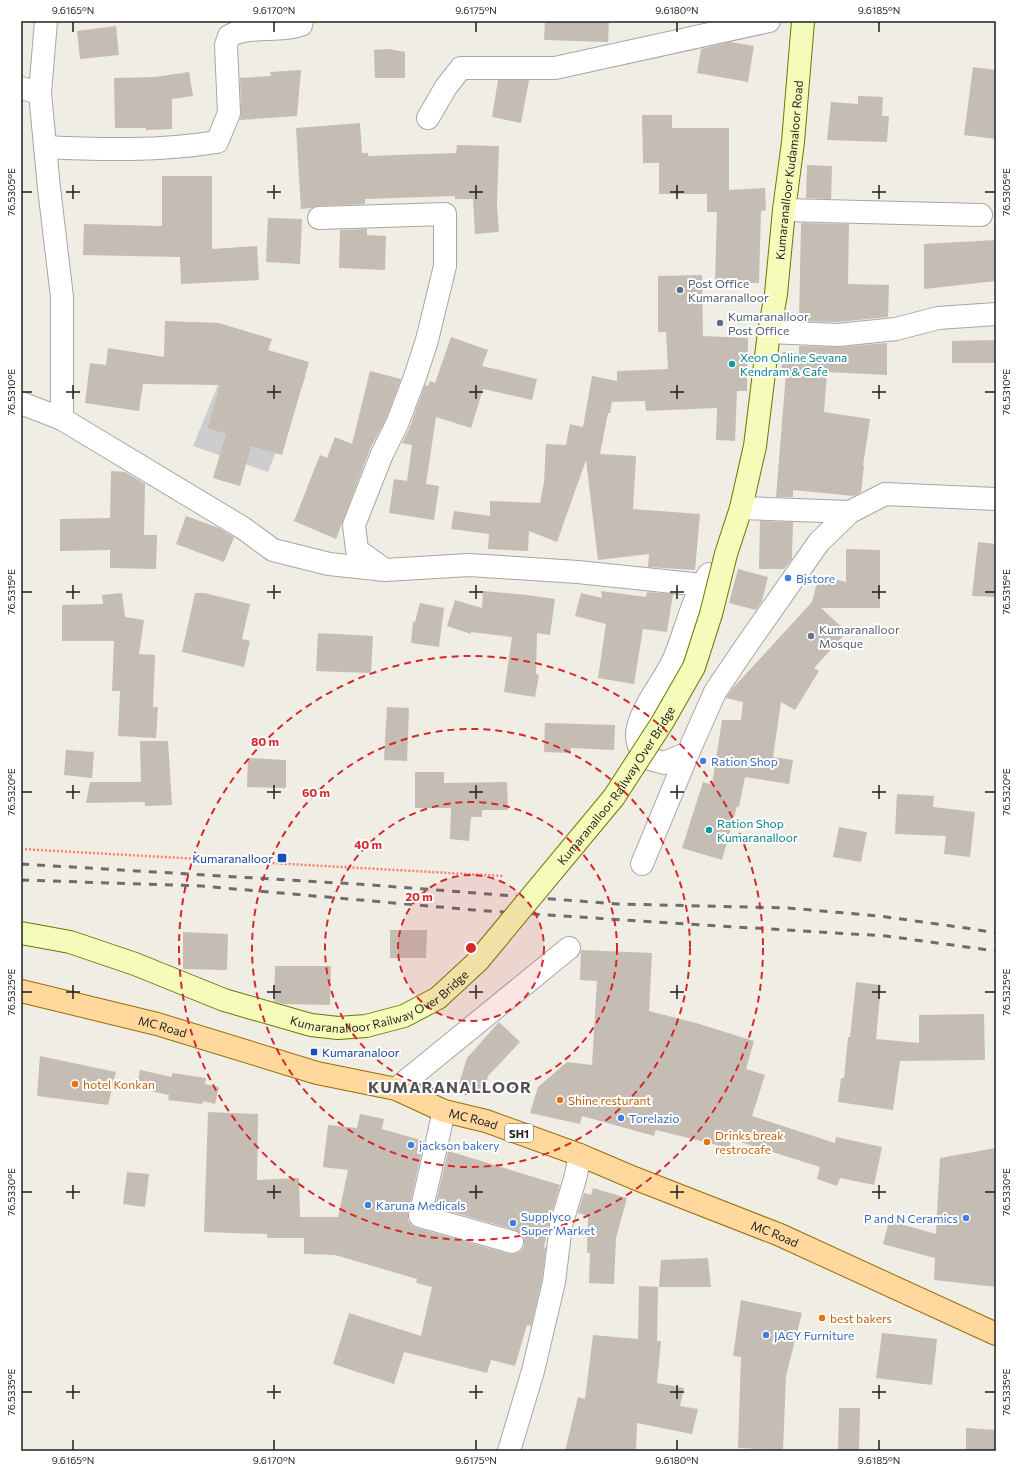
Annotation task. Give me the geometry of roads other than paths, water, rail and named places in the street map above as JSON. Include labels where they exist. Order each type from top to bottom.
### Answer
[{"type":"main road","name":"Kumaranalloor Kudamaloor Road","points":[[726,554],[741,508],[755,446],[769,332],[776,294],[784,210],[793,142],[803,21]]},
{"type":"main road","name":"Kumaranalloor Railway Over Bridge","points":[[21,933],[70,942],[134,964],[224,1000],[311,1025],[338,1028],[366,1026],[404,1016],[438,998],[478,961],[614,797],[662,723],[694,667],[711,614],[726,554]]},
{"type":"main road","name":"MC Road","points":[[21,991],[157,1024],[317,1073],[396,1089],[444,1111],[486,1121],[580,1155],[634,1178],[780,1235],[996,1334]]},
{"type":"street","points":[[46,21],[30,91],[45,147],[62,297],[62,419]]},
{"type":"street","points":[[45,147],[80,149],[138,149],[184,147],[217,142],[229,113],[226,45],[229,36],[238,31],[286,28],[301,25],[302,21]]},
{"type":"street","points":[[428,118],[446,87],[461,68],[555,68],[768,21]]},
{"type":"street","points":[[784,210],[981,215]]},
{"type":"street","points":[[319,218],[445,214],[445,266],[427,340],[397,424],[382,454],[354,525],[357,550],[385,570]]},
{"type":"street","points":[[769,332],[838,335],[896,329],[938,318],[996,314]]},
{"type":"street","points":[[21,403],[62,419],[243,528],[273,550],[329,564],[385,570],[470,565],[578,572],[702,585]]},
{"type":"street","points":[[642,864],[715,692],[818,542],[850,512],[885,494],[996,499]]},
{"type":"street","points":[[741,508],[850,512]]},
{"type":"street","points":[[688,753],[664,763],[646,758],[638,746],[638,727],[650,700],[673,659],[702,585],[712,570],[726,554]]},
{"type":"street","points":[[396,1089],[569,948]]},
{"type":"street","points":[[444,1111],[420,1216],[512,1242]]},
{"type":"street","points":[[509,1451],[533,1371],[554,1282],[561,1225],[576,1179],[580,1155]]},
{"type":"railway","points":[[21,864],[372,885],[617,904],[788,908],[879,916],[996,933]]},
{"type":"railway","points":[[21,880],[201,886],[474,910],[886,936],[996,951]]},
{"type":"place","name":"Post Office Kumaranalloor","points":[[680,290]]},
{"type":"place","name":"Kumaranalloor Post Office","points":[[720,323]]},
{"type":"place","name":"Xeon Online Sevana Kendram & Cafe","points":[[732,364]]},
{"type":"place","name":"Bjstore","points":[[788,578]]},
{"type":"place","name":"Kumaranalloor Mosque","points":[[811,636]]},
{"type":"place","name":"Ration Shop","points":[[703,761]]},
{"type":"place","name":"Ration Shop Kumaranalloor","points":[[709,830]]},
{"type":"place","name":"Kumaranalloor","points":[[282,858]]},
{"type":"place","name":"Kumaranaloor","points":[[314,1052]]},
{"type":"place","name":"hotel Konkan","points":[[75,1084]]},
{"type":"place","name":"Shine resturant","points":[[560,1100]]},
{"type":"place","name":"Torelazio","points":[[621,1118]]},
{"type":"place","name":"Drinks break restrocafe","points":[[707,1142]]},
{"type":"place","name":"jackson bakery","points":[[411,1145]]},
{"type":"place","name":"Karuna Medicals","points":[[368,1205]]},
{"type":"place","name":"P and N Ceramics","points":[[966,1218]]},
{"type":"place","name":"Supplyco Super Market","points":[[513,1223]]},
{"type":"place","name":"best bakers","points":[[822,1318]]},
{"type":"place","name":"JACY Furniture","points":[[766,1335]]},
{"type":"district","name":"KUMARANALLOOR","points":[[450,1086]]}]
